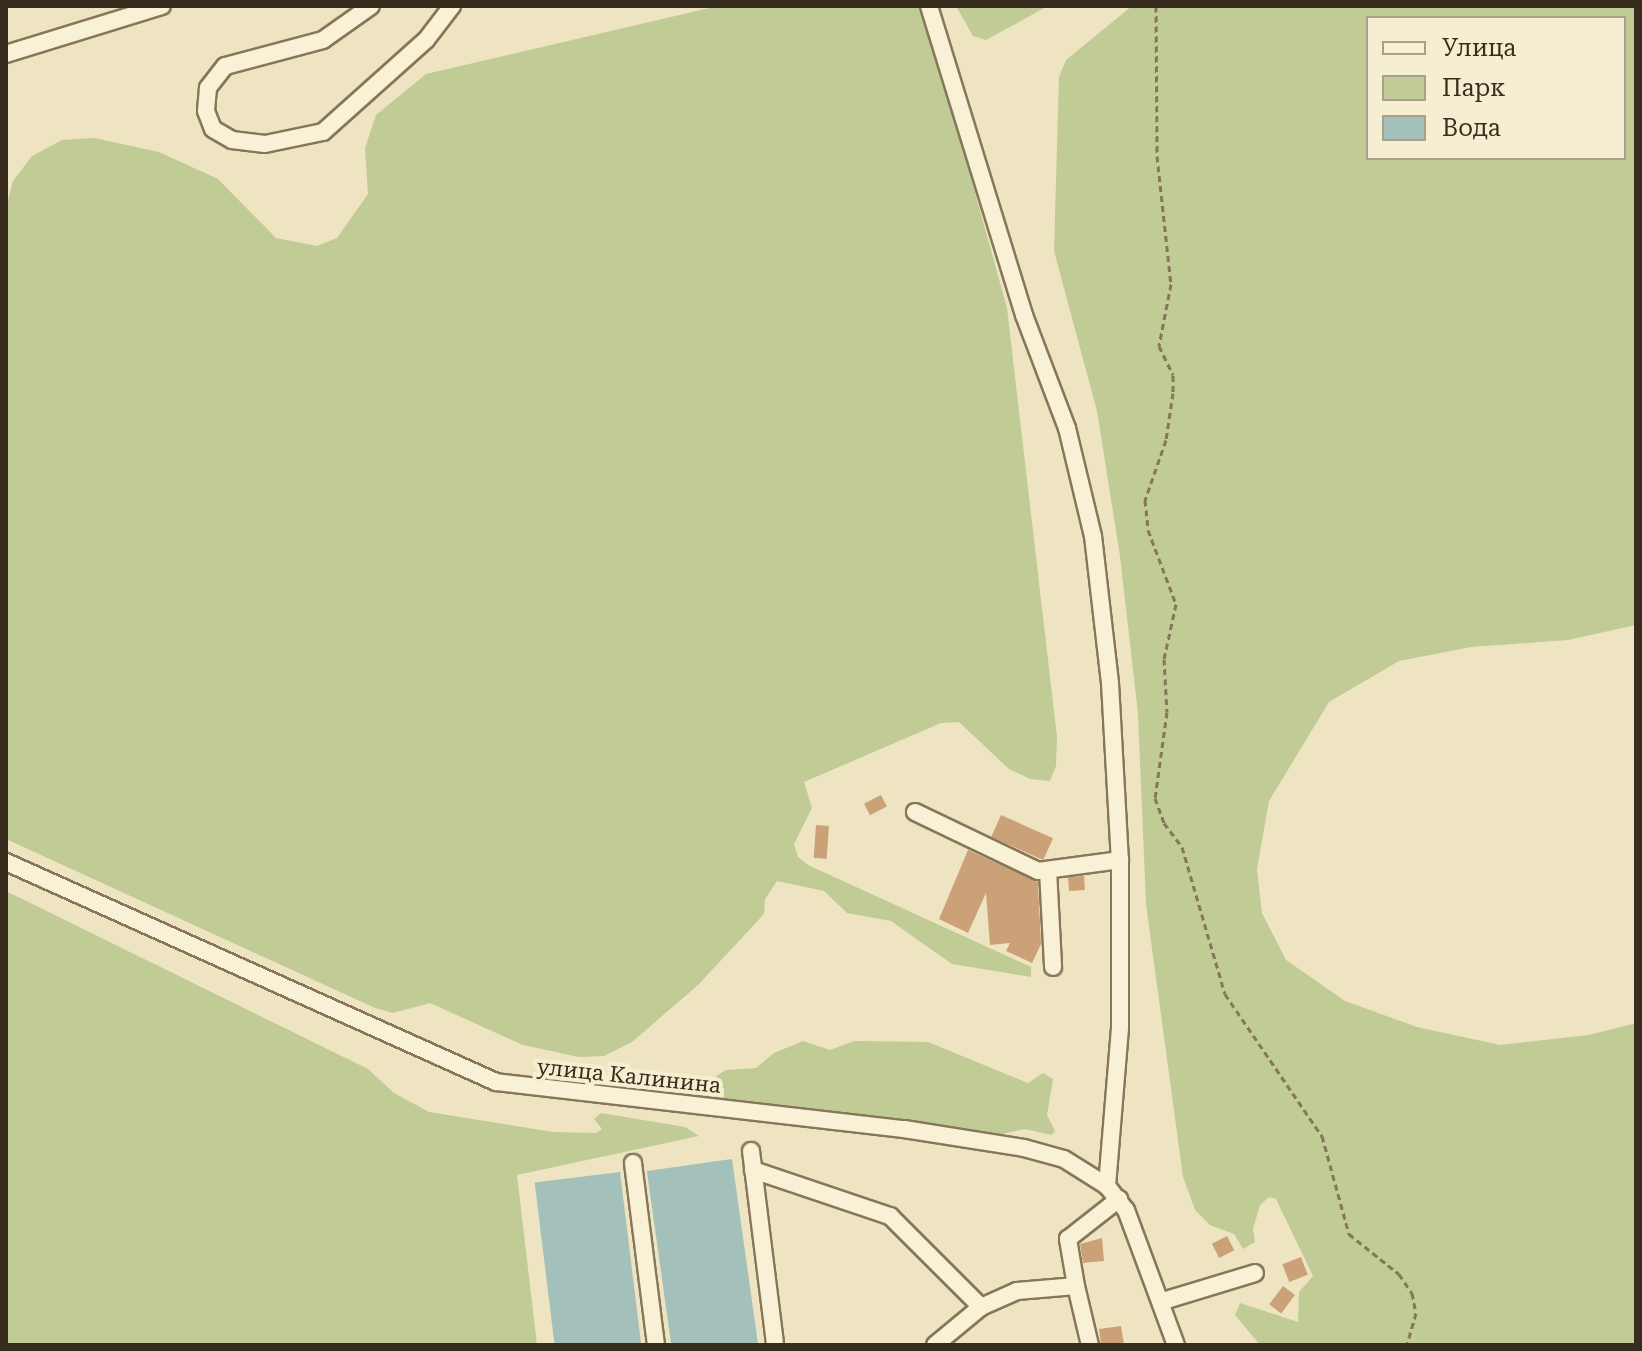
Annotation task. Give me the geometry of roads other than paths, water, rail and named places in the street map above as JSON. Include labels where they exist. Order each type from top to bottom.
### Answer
[{"type":"street","points":[[6,54],[162,6]]},
{"type":"street","points":[[371,6],[323,40],[237,61],[218,71],[206,100],[213,129],[232,140],[265,144],[323,132],[426,40],[452,6]]},
{"type":"street","points":[[929,6],[1024,315],[1081,477],[1103,606],[1120,860],[1120,1028],[1107,1186]]},
{"type":"street","points":[[915,812],[1038,871],[1120,860]]},
{"type":"street","name":"улица Калинина","points":[[6,862],[496,1082],[1024,1148],[1064,1159],[1107,1186],[1119,1199],[1136,1228],[1176,1345]]},
{"type":"street","points":[[1048,870],[1053,967]]},
{"type":"street","points":[[751,1151],[775,1345]]},
{"type":"street","points":[[633,1163],[656,1345]]},
{"type":"street","points":[[753,1170],[890,1216],[981,1307]]},
{"type":"street","points":[[1090,1345],[1068,1239],[1119,1199]]},
{"type":"street","points":[[1163,1301],[1255,1273]]},
{"type":"street","points":[[935,1345],[981,1307],[1004,1294],[1076,1286]]},
{"type":"water","points":[[732,1159],[758,1345],[671,1345],[647,1171]]},
{"type":"water","points":[[620,1172],[641,1345],[555,1345],[535,1182]]}]
